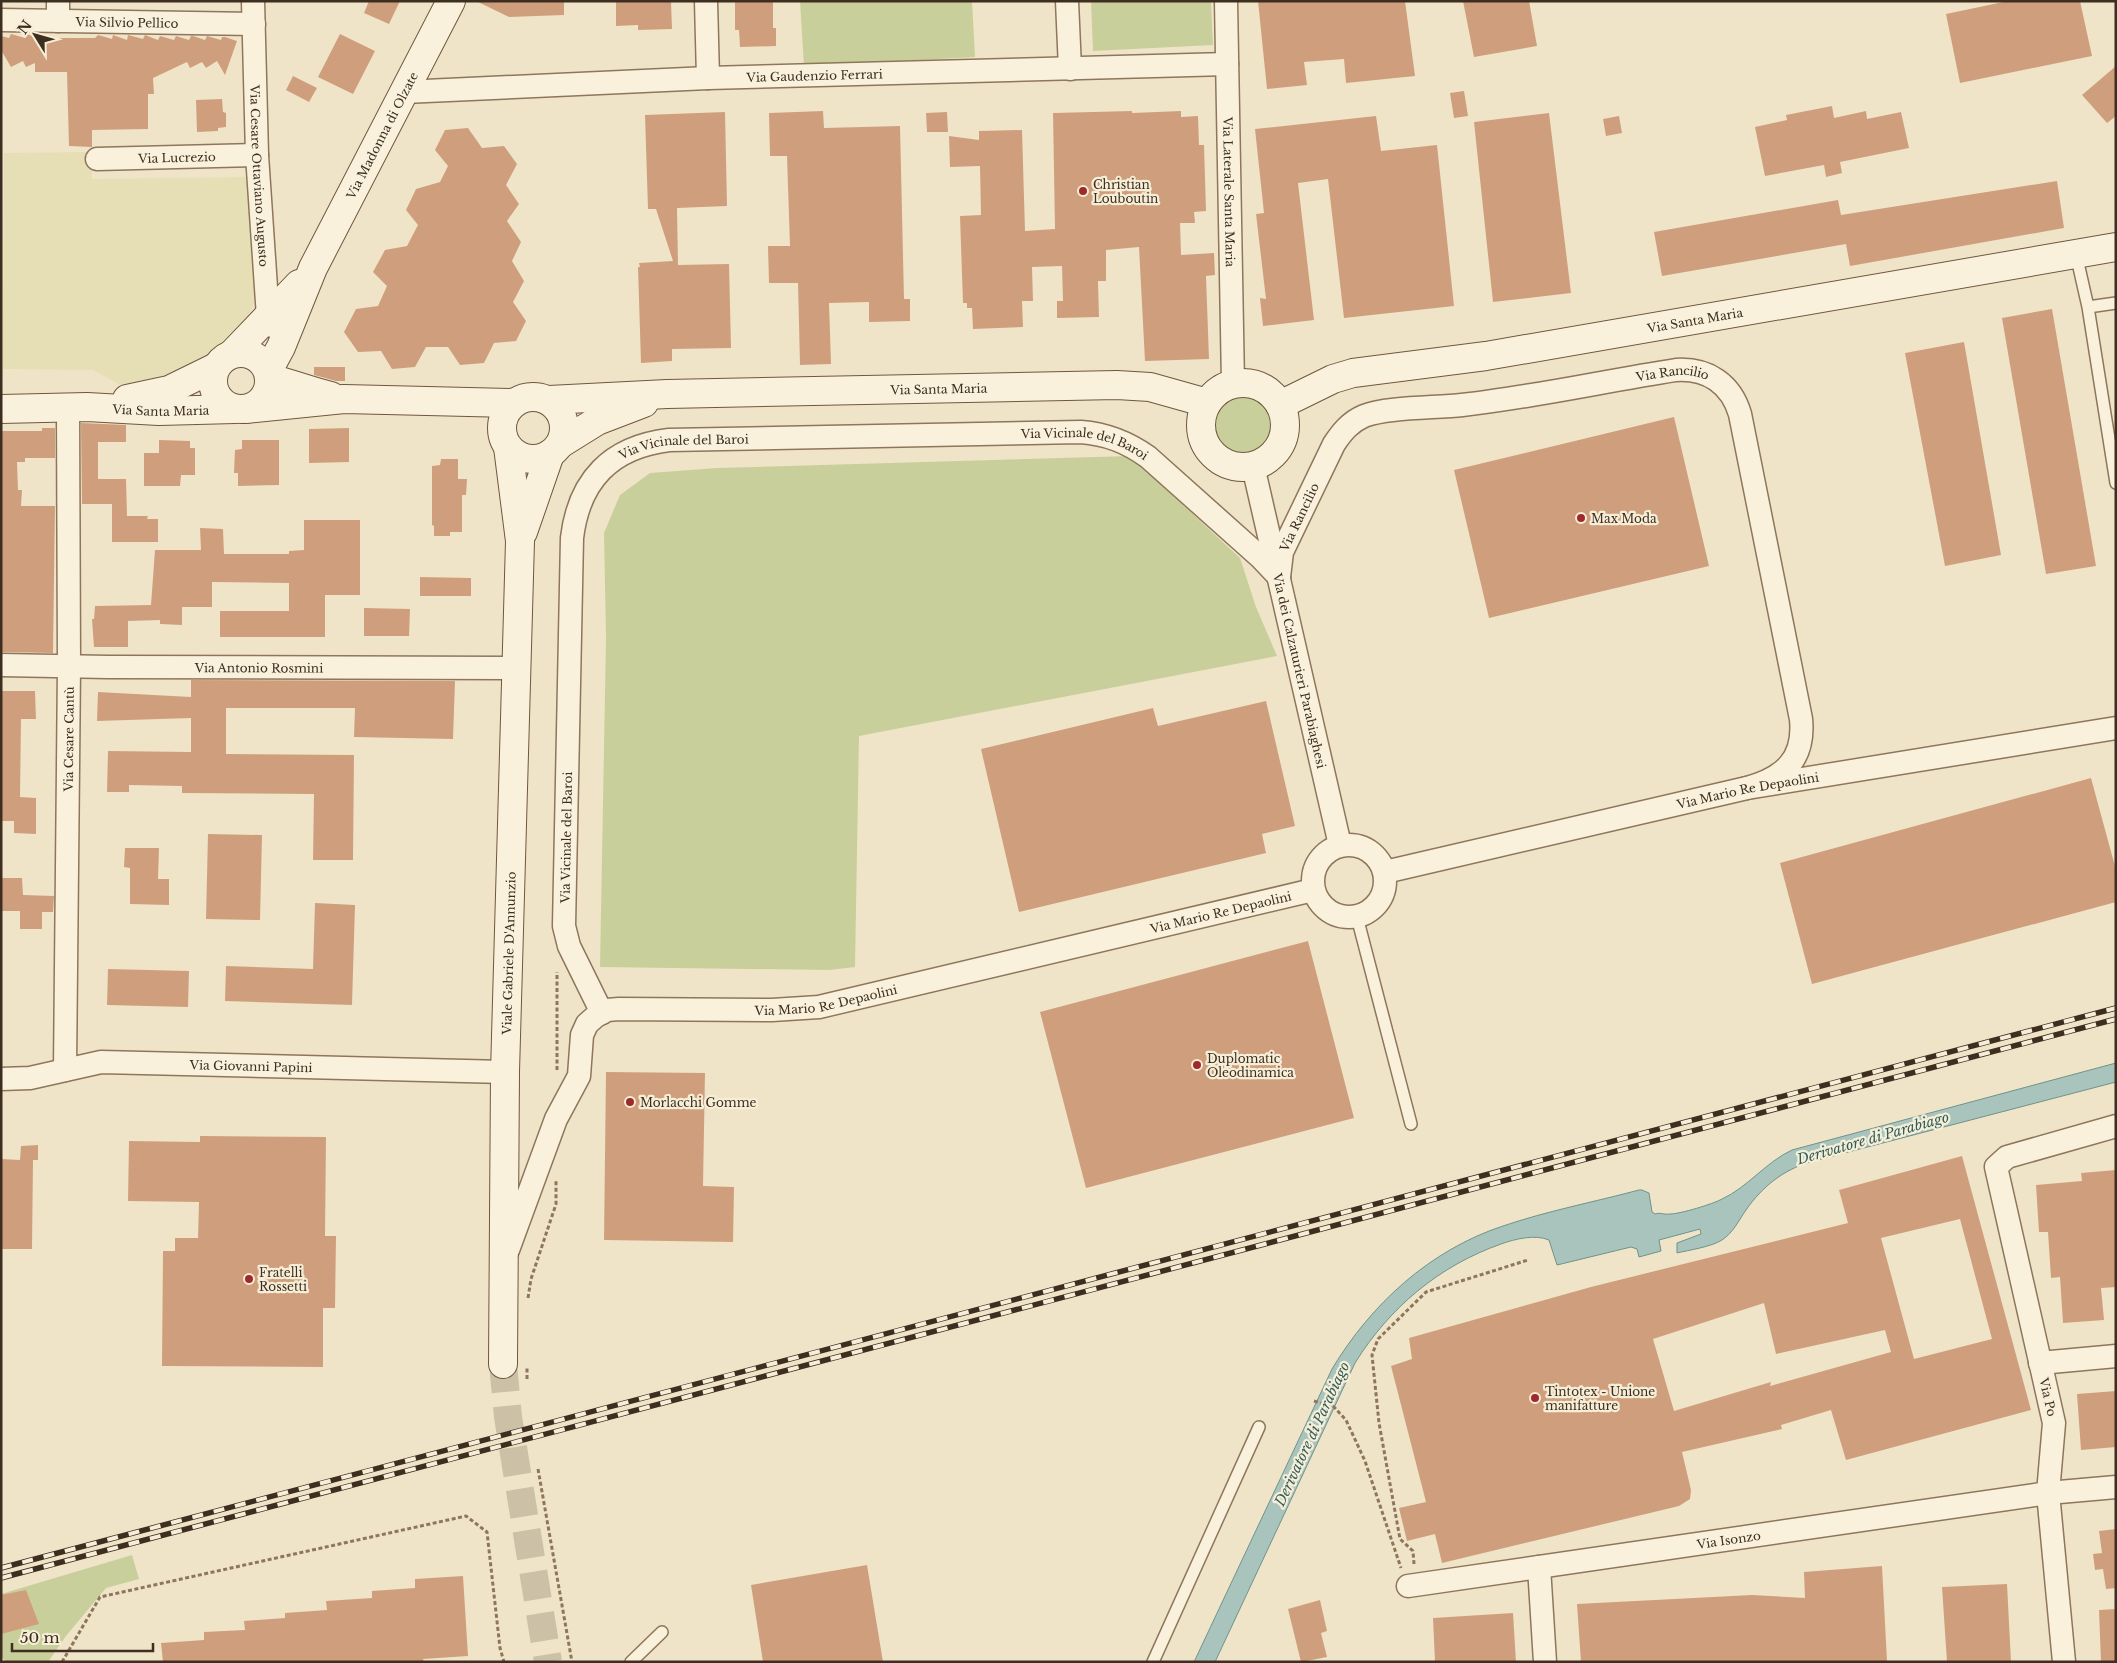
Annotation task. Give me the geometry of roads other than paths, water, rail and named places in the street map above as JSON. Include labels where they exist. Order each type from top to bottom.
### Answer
[{"type":"street","name":"Via Cesare Ottaviano Augusto","points":[[253,1],[258,156],[268,317],[282,347]]},
{"type":"street","name":"Via Madonna di Olzate","points":[[268,374],[282,347],[313,268],[451,1]]},
{"type":"street","points":[[706,1],[708,78]]},
{"type":"street","points":[[1067,1],[1070,68]]},
{"type":"street","name":"Via Laterale Santa Maria","points":[[1226,1],[1234,384]]},
{"type":"street","name":"Via Silvio Pellico","points":[[1,20],[58,11],[254,24]]},
{"type":"street","name":"Via Gaudenzio Ferrari","points":[[404,92],[708,78],[1227,64]]},
{"type":"street","name":"Via Lucrezio","points":[[97,159],[258,156]]},
{"type":"street","name":"Via Santa Maria","points":[[1280,405],[1333,379],[1353,373],[1486,356],[2116,247]]},
{"type":"street","name":"Via Madonna di Olzate","points":[[224,360],[268,317],[313,268]]},
{"type":"street","points":[[224,360],[243,352],[254,355],[262,362],[268,374],[268,388],[264,398],[256,405],[241,409]]},
{"type":"street","name":"Via Santa Maria","points":[[77,407],[150,396],[169,390],[224,360]]},
{"type":"street","name":"Via Santa Maria","points":[[224,360],[213,377],[213,388],[225,404],[241,409]]},
{"type":"street","name":"Via Rancilio","points":[[1278,577],[1282,552],[1334,444],[1352,422],[1365,416],[1379,413],[1463,405],[1676,370],[1692,370],[1708,374],[1726,386],[1735,399],[1740,414],[1801,719],[1802,730],[1798,751],[1786,769],[1769,782],[1747,788]]},
{"type":"street","name":"Via Santa Maria","points":[[268,374],[309,391],[344,399]]},
{"type":"street","points":[[1234,384],[1256,384],[1274,396],[1284,415],[1286,426],[1282,442],[1272,455],[1253,466],[1231,465],[1221,461],[1206,445],[1201,424],[1207,402],[1214,394],[1234,384]]},
{"type":"street","name":"Via Santa Maria","points":[[1,409],[77,407],[160,411],[241,409],[344,399],[514,402],[525,397],[537,396],[549,400],[667,394],[1117,385],[1150,387],[1207,402]]},
{"type":"street","name":"Via Santa Maria","points":[[443,400],[475,414],[505,438],[516,454],[527,458],[539,458],[597,421],[667,394]]},
{"type":"street","points":[[549,400],[558,408],[564,420],[564,432],[555,449]]},
{"type":"street","points":[[505,438],[503,419],[507,410],[514,402]]},
{"type":"street","name":"Via Cesare Cantù","points":[[65,1070],[69,666],[77,407]]},
{"type":"street","name":"Via Vicinale del Baroi","points":[[602,1013],[569,946],[564,926],[572,538],[577,510],[589,484],[601,469],[615,457],[632,448],[650,442],[669,440],[1081,432],[1099,434],[1117,438],[1134,446],[1148,457],[1260,557],[1278,577]]},
{"type":"street","name":"Viale Gabriele D'Annunzio","points":[[505,438],[520,541],[505,1072],[504,1262],[515,1362]]},
{"type":"street","name":"Viale Gabriele D'Annunzio","points":[[520,541],[555,449]]},
{"type":"street","name":"Via dei Calzaturieri Parabiaghesi","points":[[1253,466],[1340,845]]},
{"type":"street","name":"Via Antonio Rosmini","points":[[1,665],[515,668]]},
{"type":"street","name":"Via Mario Re Depaolini","points":[[1385,872],[1747,788],[2116,728]]},
{"type":"street","points":[[1340,845],[1354,845],[1368,850],[1379,859],[1385,872],[1385,887],[1380,900],[1370,911],[1357,917],[1343,918],[1330,913],[1319,903],[1313,890],[1312,876],[1317,862],[1327,851],[1340,845]]},
{"type":"street","name":"Via Mario Re Depaolini","points":[[602,1013],[619,1009],[772,1010],[819,1007],[1313,890]]},
{"type":"street","points":[[504,1262],[556,1119],[579,1076],[582,1035],[587,1024],[602,1013]]},
{"type":"street","name":"Via Giovanni Papini","points":[[1,1079],[30,1078],[101,1062],[505,1072]]},
{"type":"street","name":"Via Po","points":[[2064,1662],[2048,1494],[2054,1423],[1996,1167],[2007,1156],[2116,1126]]},
{"type":"street","points":[[2040,1363],[2116,1356]]},
{"type":"street","name":"Via Isonzo","points":[[1412,1586],[2048,1494],[2116,1487]]},
{"type":"street","points":[[1539,1567],[1545,1662]]},
{"type":"lane","points":[[2076,254],[2088,307],[2116,483]]},
{"type":"lane","points":[[2088,307],[2116,303]]},
{"type":"lane","points":[[1357,917],[1411,1124]]},
{"type":"lane","points":[[1153,1662],[1259,1427]]},
{"type":"lane","points":[[631,1662],[662,1632]]},
{"type":"water","name":"Derivatore di Parabiago","points":[[2116,1063],[2116,1082],[1800,1165],[1774,1180],[1766,1187],[1752,1202],[1729,1234],[1712,1245],[1677,1253],[1677,1243],[1701,1234],[1700,1229],[1659,1240],[1661,1251],[1639,1257],[1637,1249],[1631,1247],[1557,1265],[1549,1240],[1538,1237],[1507,1242],[1478,1253],[1457,1264],[1418,1291],[1400,1307],[1384,1324],[1355,1363],[1215,1662],[1194,1662],[1332,1369],[1365,1323],[1384,1302],[1405,1282],[1451,1249],[1476,1236],[1503,1226],[1639,1190],[1649,1193],[1652,1212],[1655,1214],[1675,1214],[1718,1201],[1731,1194],[1774,1161],[1792,1150]]},
{"type":"tunnel","points":[[503,1364],[508,1417],[548,1662]]},
{"type":"railway","points":[[1,1568],[2116,1008]]},
{"type":"railway","points":[[1,1578],[2116,1019]]},
{"type":"place","name":"Christian Louboutin","points":[[1083,191]]},
{"type":"place","name":"Max Moda","points":[[1581,518]]},
{"type":"place","name":"Duplomatic Oleodinamica","points":[[1197,1065]]},
{"type":"place","name":"Morlacchi Gomme","points":[[630,1102]]},
{"type":"place","name":"Fratelli Rossetti","points":[[249,1279]]},
{"type":"place","name":"Tintotex - Unione manifatture","points":[[1535,1398]]}]
